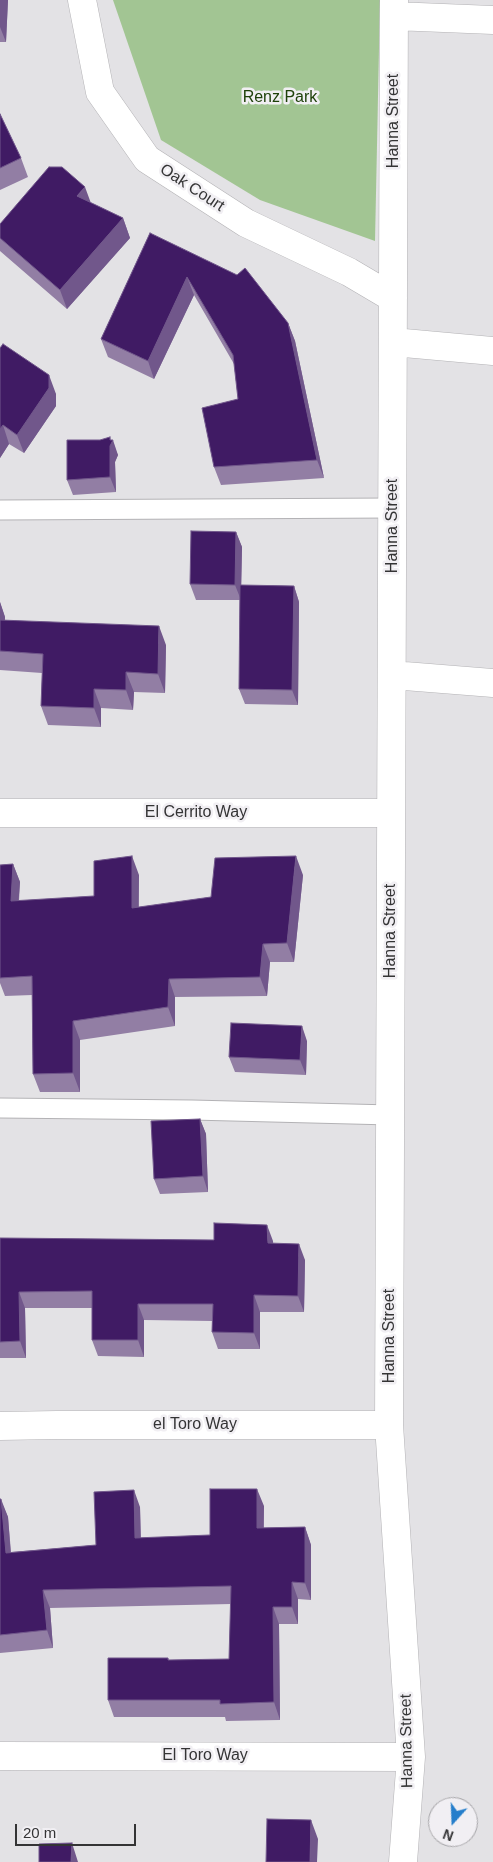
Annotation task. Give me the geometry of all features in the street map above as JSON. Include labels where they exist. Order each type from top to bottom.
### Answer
[{"type":"street","name":"Oak Court","points":[[82,0],[100,92],[147,159],[246,223],[349,272],[393,298]]},
{"type":"street","name":"Hanna Street","points":[[394,8],[389,1425],[410,1757],[403,1862]]},
{"type":"street","points":[[394,8],[493,20]]},
{"type":"street","points":[[393,342],[493,351]]},
{"type":"street","points":[[392,675],[493,683]]},
{"type":"street","name":"El Cerrito Way","points":[[0,813],[391,813]]},
{"type":"street","name":"el Toro Way","points":[[0,1426],[389,1425]]},
{"type":"street","name":"El Toro Way","points":[[0,1756],[410,1757]]},
{"type":"lane","points":[[0,510],[393,508]]},
{"type":"lane","points":[[0,1108],[391,1115]]},
{"type":"green space","name":"Renz Park","points":[[113,0],[380,0],[375,241],[260,200],[161,140]]},
{"type":"building","points":[[0,114],[21,158],[0,168]]},
{"type":"building","points":[[49,167],[62,167],[85,187],[77,196],[123,218],[60,290],[0,238],[0,224]]},
{"type":"building","points":[[150,233],[237,275],[245,268],[288,323],[317,460],[214,467],[202,408],[238,399],[233,355],[187,277],[148,361],[101,339]]},
{"type":"building","points":[[3,344],[49,375],[49,388],[17,435],[3,425],[0,429],[0,348]]},
{"type":"building","points":[[110,437],[110,440],[113,440],[110,446],[110,477],[67,480],[67,440],[100,440]]},
{"type":"building","points":[[191,531],[236,532],[235,585],[190,584]]},
{"type":"building","points":[[240,585],[294,586],[292,690],[239,689]]},
{"type":"building","points":[[0,620],[159,626],[158,674],[126,672],[126,690],[94,689],[94,708],[41,706],[43,654],[0,651]]},
{"type":"building","points":[[132,856],[132,908],[211,897],[215,858],[296,856],[287,943],[263,944],[260,977],[169,979],[168,1007],[73,1021],[73,1073],[33,1074],[32,976],[0,978],[0,865],[13,864],[11,901],[94,896],[94,861]]},
{"type":"building","points":[[231,1023],[302,1026],[300,1060],[229,1057]]},
{"type":"building","points":[[200,1119],[203,1176],[154,1179],[151,1121]]},
{"type":"building","points":[[214,1223],[267,1225],[268,1243],[299,1244],[298,1296],[254,1295],[254,1333],[212,1332],[213,1304],[138,1304],[138,1340],[92,1340],[92,1291],[19,1292],[20,1341],[0,1342],[0,1238],[214,1240]]},
{"type":"building","points":[[210,1489],[257,1489],[257,1528],[305,1527],[305,1583],[292,1582],[292,1607],[273,1607],[274,1702],[220,1704],[220,1700],[108,1700],[108,1658],[168,1658],[168,1660],[229,1659],[231,1586],[43,1590],[47,1630],[0,1635],[0,1499],[6,1553],[96,1545],[94,1492],[134,1490],[135,1538],[210,1535]]},
{"type":"building","points":[[267,1819],[311,1820],[310,1862],[266,1862]]},
{"type":"building","points":[[72,1843],[71,1862],[39,1862],[39,1844]]}]
